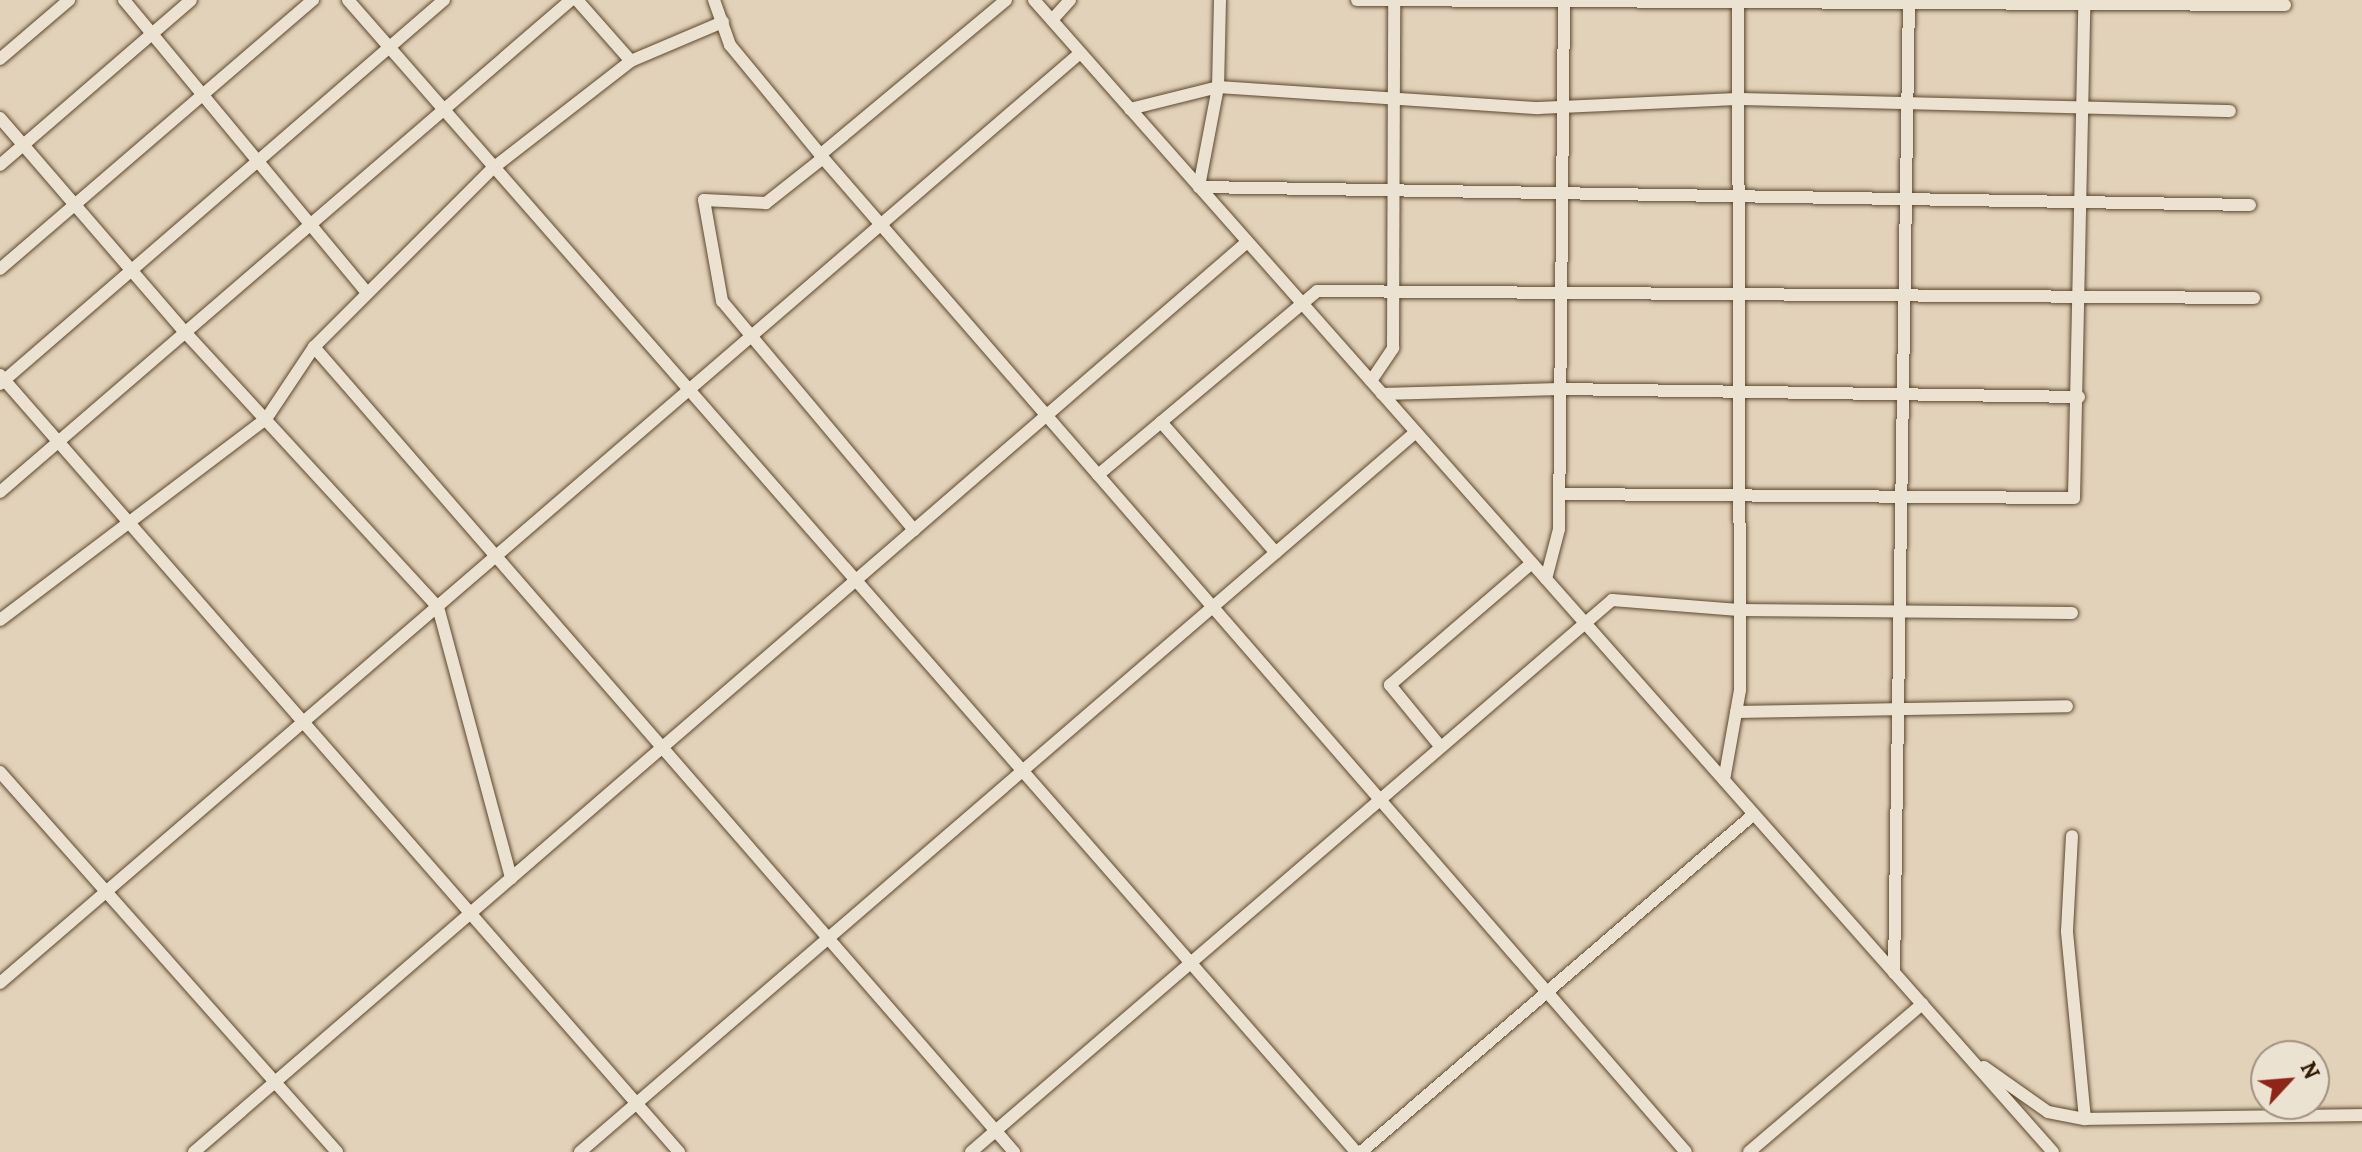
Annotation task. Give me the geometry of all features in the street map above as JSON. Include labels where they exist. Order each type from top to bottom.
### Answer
[{"type":"street","points":[[0,59],[69,0]]},
{"type":"street","points":[[124,0],[261,159],[366,291]]},
{"type":"street","points":[[0,165],[191,0]]},
{"type":"street","points":[[0,269],[313,0]]},
{"type":"street","points":[[348,0],[686,393],[1358,1152],[1754,814]]},
{"type":"street","points":[[444,0],[1,380],[132,520],[304,723],[473,911],[679,1152]]},
{"type":"street","points":[[0,492],[440,107],[571,0]]},
{"type":"street","points":[[577,0],[631,61]]},
{"type":"street","points":[[714,0],[730,45],[822,157],[1686,1152]]},
{"type":"street","points":[[914,530],[722,301],[704,200],[766,203],[1006,0]]},
{"type":"street","points":[[1034,0],[2053,1152]]},
{"type":"street","points":[[1052,20],[1070,0]]},
{"type":"street","points":[[1199,187],[1218,87],[1220,0]]},
{"type":"street","points":[[1357,0],[2285,5]]},
{"type":"street","points":[[1371,381],[1393,348],[1394,1]]},
{"type":"street","points":[[1546,579],[1559,529],[1564,1]]},
{"type":"street","points":[[1724,780],[1736,712],[1739,610],[1738,2]]},
{"type":"street","points":[[1894,973],[1903,612],[1909,3]]},
{"type":"street","points":[[1559,494],[1739,497],[1904,494],[2074,498],[2082,298],[2084,3]]},
{"type":"street","points":[[0,620],[266,419],[314,347],[366,291],[493,168],[631,61],[723,22]]},
{"type":"street","points":[[0,983],[1080,53]]},
{"type":"street","points":[[1130,109],[1218,87],[1538,108],[1564,103],[1737,99],[2230,111]]},
{"type":"street","points":[[0,118],[184,331],[438,607],[511,878]]},
{"type":"street","points":[[1199,187],[2250,205]]},
{"type":"street","points":[[194,1152],[1247,242]]},
{"type":"street","points":[[1098,475],[1317,291],[1738,291],[2254,298]]},
{"type":"street","points":[[314,347],[660,749],[1014,1152]]},
{"type":"street","points":[[1382,394],[1560,389],[2079,397]]},
{"type":"street","points":[[1161,422],[1276,553]]},
{"type":"street","points":[[580,1152],[1416,432]]},
{"type":"street","points":[[1440,746],[1390,685],[1532,563]]},
{"type":"street","points":[[971,1152],[1612,600],[1739,610],[2072,613]]},
{"type":"street","points":[[1736,712],[1901,713],[2067,706]]},
{"type":"street","points":[[0,772],[109,891],[337,1152]]},
{"type":"street","points":[[2072,836],[2067,931],[2085,1119]]},
{"type":"street","points":[[1749,1152],[1922,1004]]},
{"type":"street","points":[[1966,1054],[2048,1112],[2085,1119],[2362,1115]]}]
